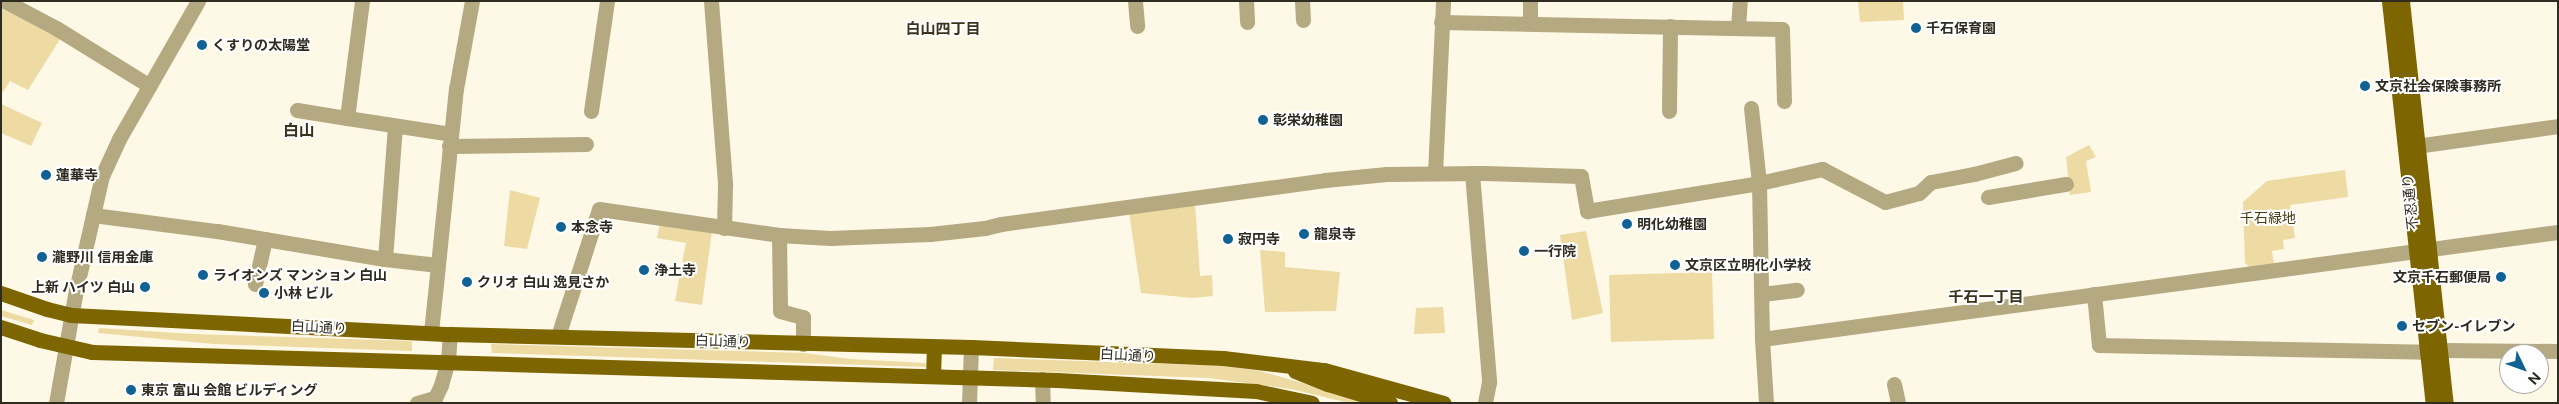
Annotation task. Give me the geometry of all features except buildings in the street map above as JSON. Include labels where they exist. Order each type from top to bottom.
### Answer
[{"type":"main road","name":"不忍通り","points":[[2389,1],[2433,351],[2433,403]]},
{"type":"main road","name":"不忍通り","points":[[2402,1],[2416,146],[2421,250]]},
{"type":"main road","name":"白山通り","points":[[1,293],[46,309],[71,315],[450,334],[934,346],[1223,358],[1324,370],[1444,403]]},
{"type":"main road","name":"白山通り","points":[[1,327],[92,352],[1042,379],[1262,397],[1312,403]]},
{"type":"main road","points":[[933,376],[934,346]]},
{"type":"main road","name":"不忍通り","points":[[2433,351],[2446,403]]},
{"type":"main road","points":[[1283,364],[1307,376],[1390,403]]},
{"type":"street","points":[[5,1],[56,28],[150,86]]},
{"type":"street","points":[[56,403],[71,315],[102,176],[119,140],[198,1]]},
{"type":"street","points":[[347,118],[362,1]]},
{"type":"street","points":[[431,332],[450,140],[472,1]]},
{"type":"street","points":[[591,111],[607,1]]},
{"type":"street","points":[[711,1],[725,185],[724,228]]},
{"type":"street","points":[[1135,1],[1137,26]]},
{"type":"street","points":[[1246,1],[1247,22]]},
{"type":"street","points":[[1302,1],[1303,20]]},
{"type":"street","points":[[1435,173],[1443,1]]},
{"type":"street","points":[[1530,1],[1530,23]]},
{"type":"street","points":[[1738,26],[1740,1]]},
{"type":"street","points":[[1441,22],[1738,26],[1782,29],[1784,101]]},
{"type":"street","points":[[1669,111],[1670,26]]},
{"type":"street","points":[[1751,108],[1759,183],[1762,339],[1766,403]]},
{"type":"street","points":[[297,110],[395,126],[450,140],[586,144]]},
{"type":"street","points":[[385,259],[395,126]]},
{"type":"street","points":[[2416,146],[2558,126]]},
{"type":"street","points":[[558,336],[599,209],[779,235],[830,238],[930,234],[1325,180],[1387,174],[1472,173],[1581,176],[1587,212],[1759,183],[1822,169],[1885,202],[1919,194],[1932,182],[2016,163]]},
{"type":"street","points":[[1472,173],[1489,382],[1485,403]]},
{"type":"street","points":[[1988,197],[2066,184]]},
{"type":"street","points":[[93,216],[265,239],[385,259],[438,265]]},
{"type":"street","points":[[1762,339],[2558,232]]},
{"type":"street","points":[[779,235],[780,311],[804,317],[803,344]]},
{"type":"street","points":[[255,284],[265,239]]},
{"type":"street","points":[[1762,294],[1797,290]]},
{"type":"street","points":[[2094,294],[2099,346],[2558,351]]},
{"type":"street","points":[[417,403],[435,398],[448,361],[450,334]]},
{"type":"street","points":[[969,403],[971,348]]},
{"type":"street","points":[[1042,379],[1043,403]]},
{"type":"street","points":[[1894,384],[1898,403]]},
{"type":"green space","points":[[1858,1],[1903,1],[1904,20],[1860,22]]},
{"type":"green space","points":[[1,4],[62,36],[28,90],[10,81],[1,95]]},
{"type":"green space","points":[[1,104],[42,123],[31,146],[1,133]]},
{"type":"green space","points":[[2089,145],[2096,157],[2086,161],[2091,192],[2070,195],[2066,157]]},
{"type":"green space","name":"千石緑地","points":[[2345,170],[2348,197],[2290,205],[2295,238],[2283,240],[2284,249],[2272,251],[2274,264],[2252,269],[2245,263],[2243,202],[2267,181]]},
{"type":"green space","points":[[510,190],[540,198],[527,249],[504,246]]},
{"type":"green space","points":[[1195,202],[1200,276],[1212,275],[1213,296],[1193,298],[1141,293],[1129,212]]},
{"type":"green space","points":[[660,222],[712,231],[702,305],[675,301],[686,243],[657,238]]},
{"type":"green space","points":[[1586,231],[1603,313],[1572,320],[1560,235]]},
{"type":"green space","points":[[1260,250],[1285,252],[1285,267],[1340,272],[1336,311],[1265,312]]},
{"type":"green space","points":[[1712,272],[1714,339],[1611,342],[1609,275]]},
{"type":"green space","points":[[1443,307],[1445,333],[1414,334],[1416,308]]},
{"type":"green space","points":[[1,310],[34,320],[32,325],[1,316]]},
{"type":"green space","points":[[99,328],[193,334],[412,341],[412,351],[214,344],[98,333]]},
{"type":"green space","points":[[491,344],[805,353],[850,359],[925,363],[927,367],[492,353]]},
{"type":"green space","points":[[994,358],[1224,366],[1260,371],[1372,403],[1349,403],[1291,389],[1209,378],[993,370]]},
{"type":"place","name":"千石保育園","points":[[1916,28]]},
{"type":"place","name":"くすりの太陽堂","points":[[202,45]]},
{"type":"place","name":"文京社会保険事務所","points":[[2365,86]]},
{"type":"place","name":"彰栄幼稚園","points":[[1263,120]]},
{"type":"place","name":"蓮華寺","points":[[46,175]]},
{"type":"place","name":"明化幼稚園","points":[[1627,224]]},
{"type":"place","name":"本念寺","points":[[561,227]]},
{"type":"place","name":"龍泉寺","points":[[1304,234]]},
{"type":"place","name":"寂円寺","points":[[1228,239]]},
{"type":"place","name":"一行院","points":[[1524,251]]},
{"type":"place","name":"瀧野川 信用金庫","points":[[42,257]]},
{"type":"place","name":"文京区立明化小学校","points":[[1675,265]]},
{"type":"place","name":"浄土寺","points":[[644,270]]},
{"type":"place","name":"ライオンズ マンション 白山","points":[[203,275]]},
{"type":"place","name":"文京千石郵便局","points":[[2501,277]]},
{"type":"place","name":"クリオ 白山 逸見さか","points":[[467,282]]},
{"type":"place","name":"上新 ハイツ 白山","points":[[145,287]]},
{"type":"place","name":"小林 ビル","points":[[264,293]]},
{"type":"place","name":"セブン-イレブン","points":[[2402,326]]},
{"type":"place","name":"東京 富山 会館 ビルディング","points":[[131,390]]},
{"type":"district","name":"白山四丁目","points":[[943,29]]},
{"type":"district","name":"白山","points":[[299,131]]},
{"type":"district","name":"千石一丁目","points":[[1986,297]]}]
